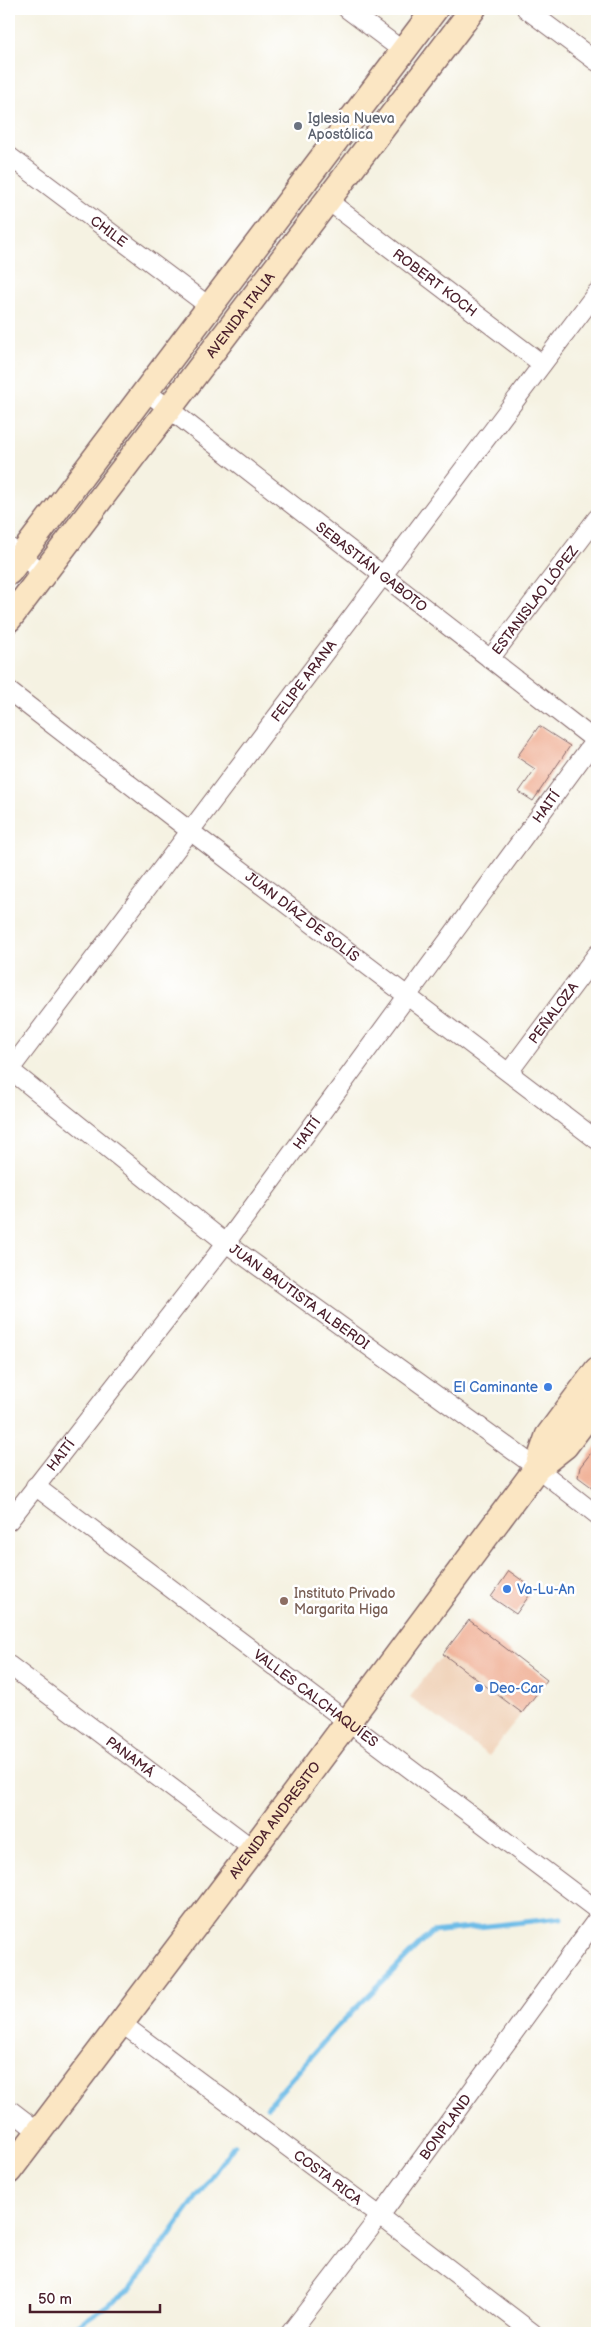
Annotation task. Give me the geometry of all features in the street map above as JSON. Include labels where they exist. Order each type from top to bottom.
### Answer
[{"type":"main road","name":"AVENIDA ITALIA","points":[[13,558],[146,391],[434,9]]},
{"type":"main road","name":"AVENIDA ITALIA","points":[[9,619],[473,9]]},
{"type":"main road","name":"AVENIDA ANDRESITO","points":[[537,1468],[548,1436],[597,1370]]},
{"type":"main road","name":"AVENIDA ANDRESITO","points":[[9,2171],[253,1849],[537,1468],[565,1446],[597,1404]]},
{"type":"street","points":[[347,9],[403,51]]},
{"type":"street","points":[[526,9],[597,62]]},
{"type":"street","name":"CHILE","points":[[9,156],[210,307]]},
{"type":"street","name":"ROBERT KOCH","points":[[327,200],[542,364]]},
{"type":"street","name":"FELIPE ARANA","points":[[9,1070],[597,292]]},
{"type":"street","name":"SEBASTIÁN GABOTO","points":[[146,391],[596,741]]},
{"type":"street","name":"ESTANISLAO LÓPEZ","points":[[490,658],[597,518]]},
{"type":"street","points":[[13,558],[44,573]]},
{"type":"street","name":"JUAN DÍAZ DE SOLÍS","points":[[9,691],[597,1140]]},
{"type":"street","name":"HAITÍ","points":[[9,1520],[226,1243],[596,741]]},
{"type":"street","name":"PEÑALOZA","points":[[509,1072],[597,954]]},
{"type":"street","name":"JUAN BAUTISTA ALBERDI","points":[[9,1070],[226,1243],[537,1468],[597,1515]]},
{"type":"street","name":"VALLES CALCHAQUÍES","points":[[36,1486],[597,1910]]},
{"type":"street","name":"PANAMÁ","points":[[9,1665],[253,1849]]},
{"type":"street","name":"BONPLAND","points":[[290,2333],[380,2216],[597,1919]]},
{"type":"street","name":"COSTA RICA","points":[[121,2023],[380,2216],[533,2333]]},
{"type":"street","points":[[9,2109],[39,2132]]},
{"type":"shaded area","name":"Deo-Car","points":[[469,1620],[547,1680],[489,1756],[410,1697]]},
{"type":"building","points":[[539,726],[570,746],[533,801],[519,792],[535,769],[517,757]]},
{"type":"building","points":[[597,1445],[597,1491],[578,1477],[580,1467]]},
{"type":"building","points":[[509,1571],[534,1589],[516,1614],[491,1597]]},
{"type":"building","points":[[469,1620],[547,1680],[522,1713],[443,1654]]},
{"type":"waterway","points":[[268,2106],[336,2028],[432,1932],[561,1918]]},
{"type":"waterway","points":[[66,2333],[130,2290],[234,2145]]},
{"type":"place","name":"Iglesia Nueva Apostólica","points":[[298,126]]},
{"type":"place","name":"El Caminante","points":[[548,1387]]},
{"type":"place","name":"Va-Lu-An","points":[[507,1589]]},
{"type":"place","name":"Instituto Privado Margarita Higa","points":[[284,1601]]},
{"type":"place","name":"Deo-Car","points":[[479,1688]]}]
